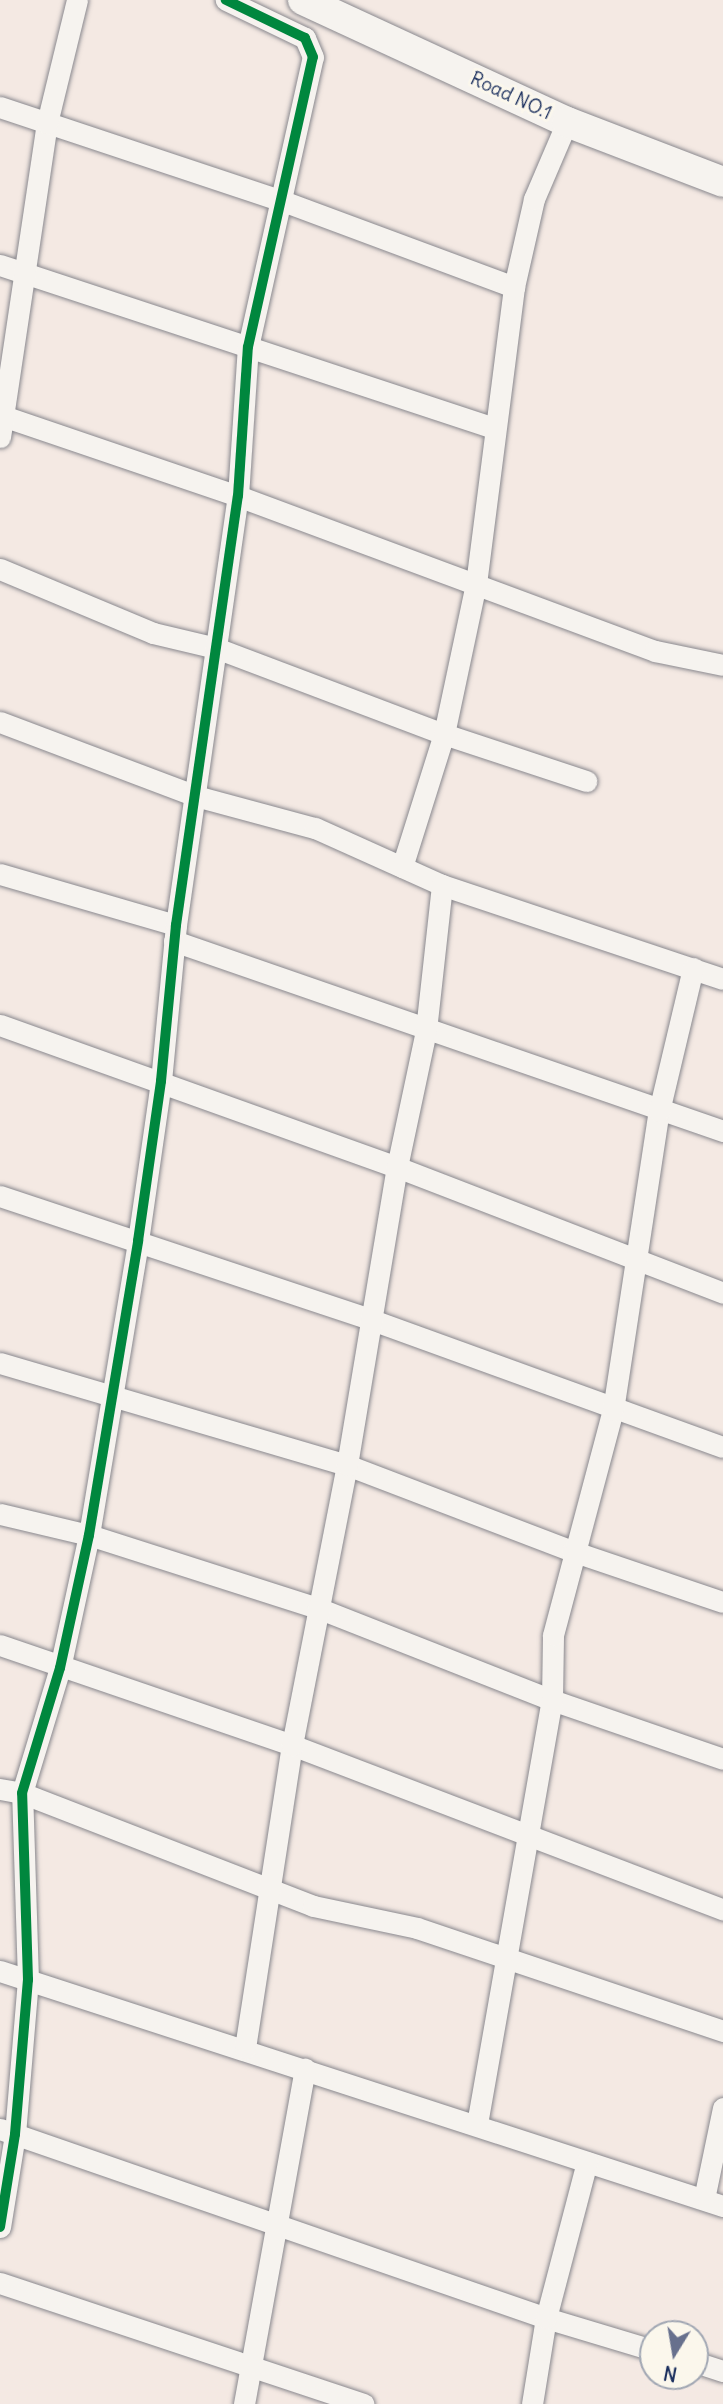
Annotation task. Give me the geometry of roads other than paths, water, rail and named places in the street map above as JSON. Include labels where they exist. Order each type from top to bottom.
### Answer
[{"type":"highway","name":"Road NO.1","points":[[303,0],[567,122],[723,182]]},
{"type":"street","points":[[77,0],[47,123],[1,423],[238,496],[655,650],[723,665]]},
{"type":"street","points":[[0,2227],[7,2131],[28,1980],[22,1793],[60,1668],[89,1535],[138,1241],[161,1081],[175,933],[238,496],[248,347],[313,51],[304,38],[226,0]]},
{"type":"street","points":[[0,107],[280,200],[514,287]]},
{"type":"street","points":[[402,867],[444,734],[476,584],[514,287],[534,199],[567,122]]},
{"type":"street","points":[[0,265],[494,428]]},
{"type":"street","points":[[0,569],[153,633],[216,648],[444,734],[586,781]]},
{"type":"street","points":[[0,722],[196,796],[315,828],[442,885],[723,979]]},
{"type":"street","points":[[0,874],[175,933],[426,1030],[723,1131]]},
{"type":"street","points":[[245,2048],[267,1888],[292,1745],[347,1465],[397,1167],[426,1030],[442,885]]},
{"type":"street","points":[[477,2124],[530,1838],[552,1700],[553,1635],[572,1551],[613,1410],[634,1259],[659,1111],[692,968]]},
{"type":"street","points":[[0,1025],[397,1167],[723,1293]]},
{"type":"street","points":[[0,1196],[372,1320],[613,1410],[723,1447]]},
{"type":"street","points":[[0,1363],[112,1392],[347,1465],[572,1551],[723,1602]]},
{"type":"street","points":[[0,1514],[89,1535],[318,1608],[552,1700],[723,1759]]},
{"type":"street","points":[[0,1645],[60,1668],[292,1745],[723,1910]]},
{"type":"street","points":[[0,1789],[22,1793],[313,1906],[417,1928],[723,2031]]},
{"type":"street","points":[[0,1971],[245,2048],[713,2203],[723,2108]]},
{"type":"street","points":[[244,2404],[305,2068]]},
{"type":"street","points":[[7,2131],[546,2318],[639,2346]]},
{"type":"street","points":[[532,2404],[546,2318],[587,2162]]},
{"type":"street","points":[[0,2283],[363,2404]]}]
